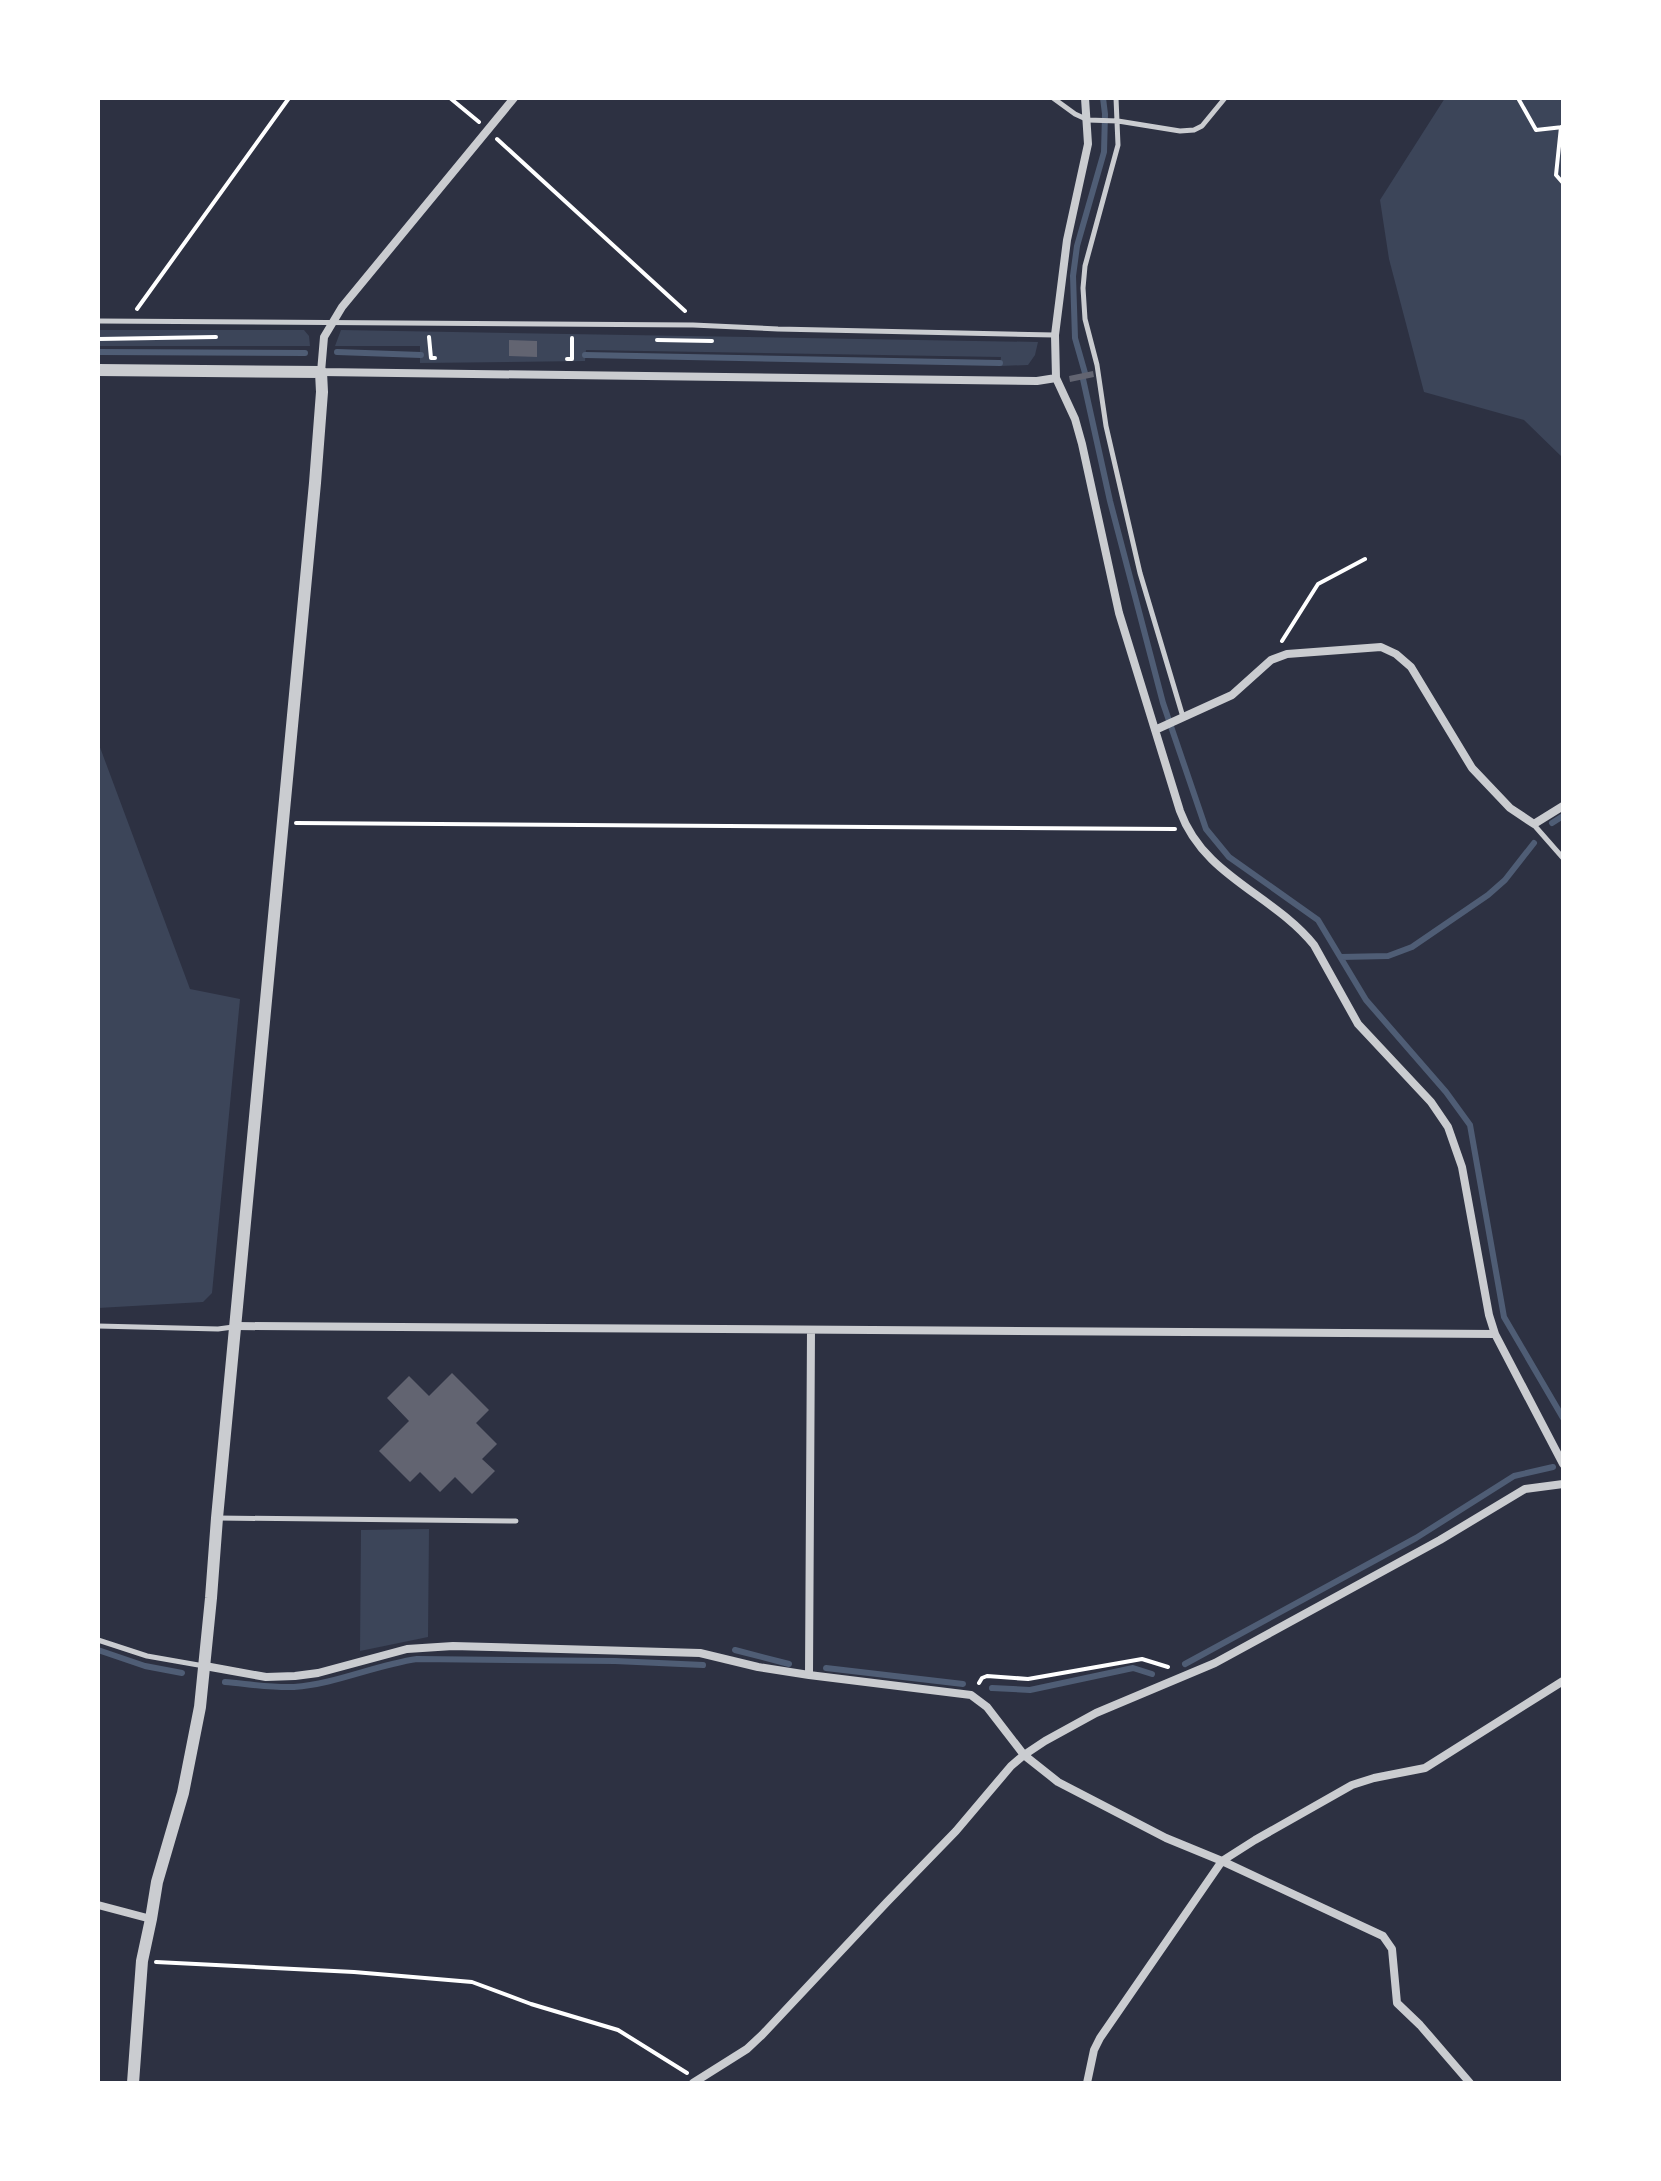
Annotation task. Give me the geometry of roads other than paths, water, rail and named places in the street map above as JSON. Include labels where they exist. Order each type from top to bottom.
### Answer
[{"type":"street","points":[[133,2083],[142,1961],[157,1882],[191,1760],[205,1666],[315,483],[324,337],[330,324],[514,98]]},
{"type":"street","points":[[1085,98],[1088,144],[1067,240],[1055,335],[1056,378],[1075,419],[1119,613],[1185,826],[1219,869],[1305,933],[1358,1024],[1431,1102],[1448,1127],[1462,1167],[1495,1334],[1563,1464]]},
{"type":"street","points":[[98,370],[1021,381],[1056,378]]},
{"type":"street","points":[[1155,730],[1232,695],[1271,660],[1287,654],[1381,647],[1396,654],[1411,667],[1472,768],[1510,808],[1534,824],[1563,806]]},
{"type":"street","points":[[236,1326],[1495,1334]]},
{"type":"street","points":[[809,1675],[811,1330]]},
{"type":"street","points":[[696,2081],[747,2049],[762,2035],[1024,1755],[1096,1713],[1215,1663],[1440,1540],[1525,1489],[1563,1484]]},
{"type":"street","points":[[205,1666],[266,1677],[295,1676],[318,1673],[407,1649],[453,1646],[700,1653],[809,1675],[971,1695],[987,1707],[1024,1755],[1058,1782],[1166,1838],[1383,1936],[1392,1949],[1397,2003],[1470,2083]]},
{"type":"street","points":[[1097,2083],[1087,2081],[1100,2038],[1222,1861],[1352,1785],[1425,1768],[1563,1681]]},
{"type":"street","points":[[98,1905],[151,1919]]},
{"type":"lane","points":[[1053,98],[1088,120],[1118,121],[1180,131],[1202,126],[1225,98]]},
{"type":"lane","points":[[1116,98],[1118,145],[1085,266],[1085,319],[1140,573],[1183,718]]},
{"type":"lane","points":[[98,321],[693,325],[1055,335]]},
{"type":"lane","points":[[1534,824],[1563,858]]},
{"type":"lane","points":[[98,1326],[218,1329],[236,1326]]},
{"type":"lane","points":[[217,1518],[516,1521]]},
{"type":"lane","points":[[98,1640],[147,1656],[205,1666]]},
{"type":"waterway","points":[[1085,373],[1075,338],[1073,276],[1077,246],[1104,152],[1103,98]]},
{"type":"waterway","points":[[98,352],[305,353]]},
{"type":"waterway","points":[[337,352],[421,355]]},
{"type":"waterway","points":[[585,355],[1000,363]]},
{"type":"waterway","points":[[1083,379],[1110,501],[1163,703],[1206,829],[1229,857],[1318,920],[1366,1000],[1446,1092],[1470,1125],[1504,1317],[1563,1418]]},
{"type":"waterway","points":[[1552,823],[1563,816]]},
{"type":"waterway","points":[[1341,957],[1388,956],[1412,947],[1488,895],[1505,880],[1534,843]]},
{"type":"waterway","points":[[1185,1664],[1416,1538],[1514,1476],[1553,1467]]},
{"type":"waterway","points":[[98,1650],[145,1666],[182,1673]]},
{"type":"waterway","points":[[735,1650],[789,1664]]},
{"type":"waterway","points":[[225,1682],[294,1687],[417,1659],[703,1665]]},
{"type":"waterway","points":[[826,1668],[963,1684]]},
{"type":"waterway","points":[[992,1688],[1030,1690],[1133,1668],[1152,1674]]}]
